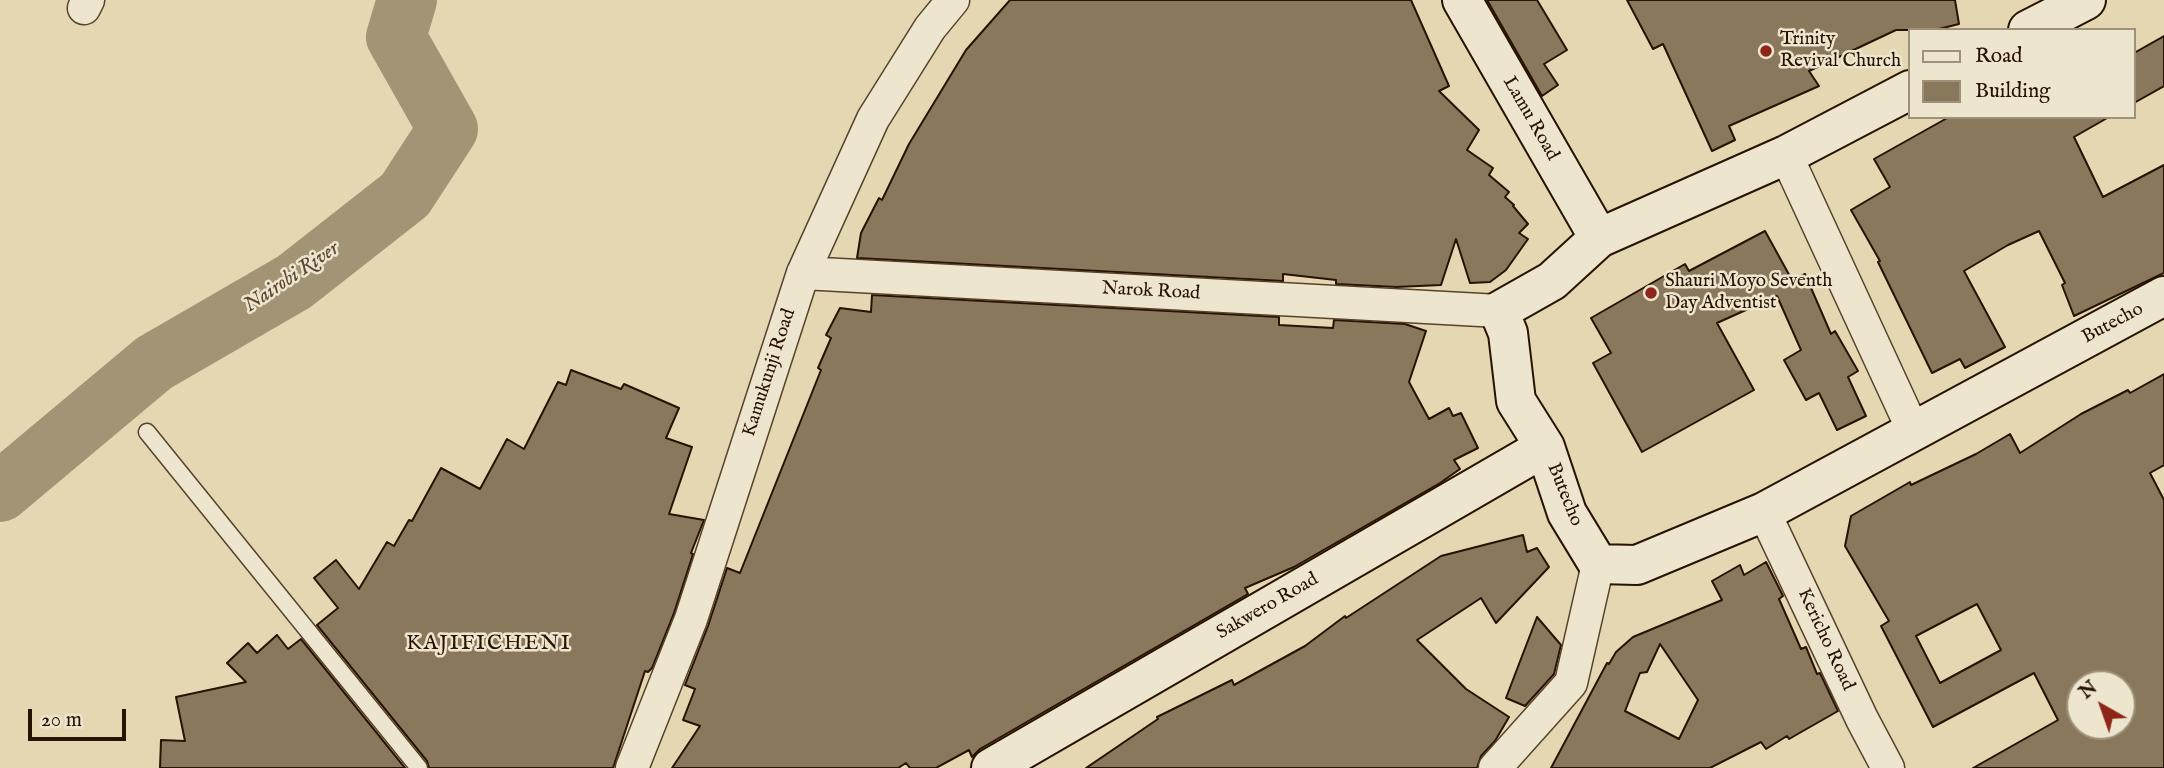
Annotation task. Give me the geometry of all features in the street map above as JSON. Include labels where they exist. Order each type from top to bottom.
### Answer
[{"type":"street","name":"Kamukunji Road","points":[[632,768],[691,619],[803,273],[873,119],[930,28],[953,0]]},
{"type":"street","name":"Lamu Road","points":[[1462,0],[1599,238]]},
{"type":"street","points":[[2032,28],[2086,0]]},
{"type":"street","points":[[1499,311],[1552,281],[1599,238],[1786,155],[1909,91]]},
{"type":"street","points":[[1786,155],[1913,430]]},
{"type":"street","name":"Narok Road","points":[[803,273],[1499,311]]},
{"type":"street","name":"Butecho","points":[[1499,311],[1508,333],[1516,401],[1545,447],[1567,513],[1598,564],[1637,565],[1763,512],[2164,296]]},
{"type":"street","name":"Sakwero Road","points":[[991,768],[1545,447]]},
{"type":"street","name":"Kericho Road","points":[[1763,512],[1888,768]]},
{"type":"street","points":[[1495,768],[1571,683],[1598,564]]},
{"type":"lane","points":[[147,432],[419,768]]},
{"type":"building","points":[[1010,0],[1411,0],[1449,86],[1439,91],[1479,130],[1467,150],[1493,168],[1489,175],[1509,192],[1505,197],[1528,224],[1519,233],[1528,239],[1506,270],[1490,282],[1470,283],[1456,239],[1441,285],[1396,287],[1336,284],[1336,280],[1283,274],[1283,281],[857,258],[861,233],[879,198],[882,200],[909,144],[966,50]]},
{"type":"building","points":[[1487,0],[1537,0],[1567,50],[1544,64],[1558,85],[1542,96]]},
{"type":"building","points":[[1627,0],[1955,0],[1959,24],[1943,28],[1896,30],[1809,71],[1819,86],[1729,126],[1735,140],[1712,151],[1663,44],[1653,49]]},
{"type":"building","points":[[2164,36],[2164,86],[2136,102],[2136,52]]},
{"type":"building","points":[[1945,119],[2106,119],[2074,137],[2103,197],[2164,165],[2164,273],[2074,316],[2062,285],[2065,283],[2039,231],[2008,245],[1964,271],[2005,347],[1965,368],[1960,359],[1932,373],[1878,262],[1880,261],[1851,210],[1890,187],[1874,159]]},
{"type":"building","points":[[1765,231],[1792,280],[1805,274],[1831,334],[1835,331],[1858,371],[1848,377],[1866,416],[1837,430],[1819,393],[1806,400],[1784,360],[1801,350],[1777,296],[1717,323],[1754,390],[1642,452],[1593,363],[1611,353],[1591,318],[1685,264],[1689,271]]},
{"type":"building","points":[[872,295],[1279,317],[1279,325],[1333,328],[1334,320],[1405,324],[1426,331],[1409,382],[1429,419],[1449,408],[1453,416],[1461,413],[1478,448],[1454,460],[1460,469],[1440,483],[1294,567],[1245,588],[1248,594],[980,749],[972,757],[969,750],[936,768],[910,768],[906,763],[898,768],[672,768],[700,726],[683,720],[695,689],[685,685],[727,568],[740,573],[821,370],[818,368],[831,338],[826,335],[840,308],[871,312]]},
{"type":"building","points":[[571,370],[621,389],[624,384],[679,408],[666,438],[692,447],[669,514],[704,520],[691,553],[693,554],[674,613],[652,668],[648,672],[645,671],[613,768],[429,768],[427,761],[317,625],[338,608],[314,578],[336,560],[359,589],[387,542],[394,546],[409,520],[412,521],[441,468],[480,489],[507,439],[524,449],[558,382],[566,385]]},
{"type":"building","points":[[2164,374],[2164,465],[2150,473],[2164,500],[2164,768],[1973,768],[2058,720],[2034,673],[1933,727],[1881,626],[1889,621],[1845,546],[1851,516],[1910,482],[1911,485],[1976,454],[2010,434],[2020,453],[2081,414],[2128,390],[2130,393]],"holes":[[[1977,604],[2001,650],[1940,683],[1916,636]]]},
{"type":"building","points":[[1523,535],[1527,552],[1537,548],[1549,567],[1496,623],[1481,598],[1417,640],[1466,689],[1509,717],[1495,741],[1481,756],[1477,768],[1086,768],[1158,719],[1157,717],[1232,680],[1234,685],[1305,646],[1345,616],[1346,618],[1441,556]]},
{"type":"building","points":[[1766,562],[1783,596],[1779,599],[1801,649],[1806,647],[1817,674],[1820,673],[1838,711],[1789,739],[1787,736],[1766,749],[1761,742],[1710,768],[1551,768],[1607,663],[1609,664],[1616,652],[1633,637],[1722,600],[1712,581],[1740,565],[1744,575]],"holes":[[[1660,644],[1698,700],[1679,739],[1625,711],[1640,673],[1647,672]]]},
{"type":"building","points":[[1537,617],[1561,645],[1554,674],[1525,706],[1506,698]]},
{"type":"building","points":[[277,635],[288,649],[301,639],[405,768],[160,768],[161,740],[185,741],[176,697],[246,682],[227,663],[248,643],[257,653]]},
{"type":"waterway","name":"Nairobi River","points":[[0,492],[154,363],[294,282],[405,195],[448,129],[396,37],[407,0]]},
{"type":"place","name":"Trinity Revival Church","points":[[1766,51]]},
{"type":"place","name":"Shauri Moyo Seventh Day Adventist","points":[[1651,293]]},
{"type":"district","name":"KAJIFICHENI","points":[[489,645]]}]
